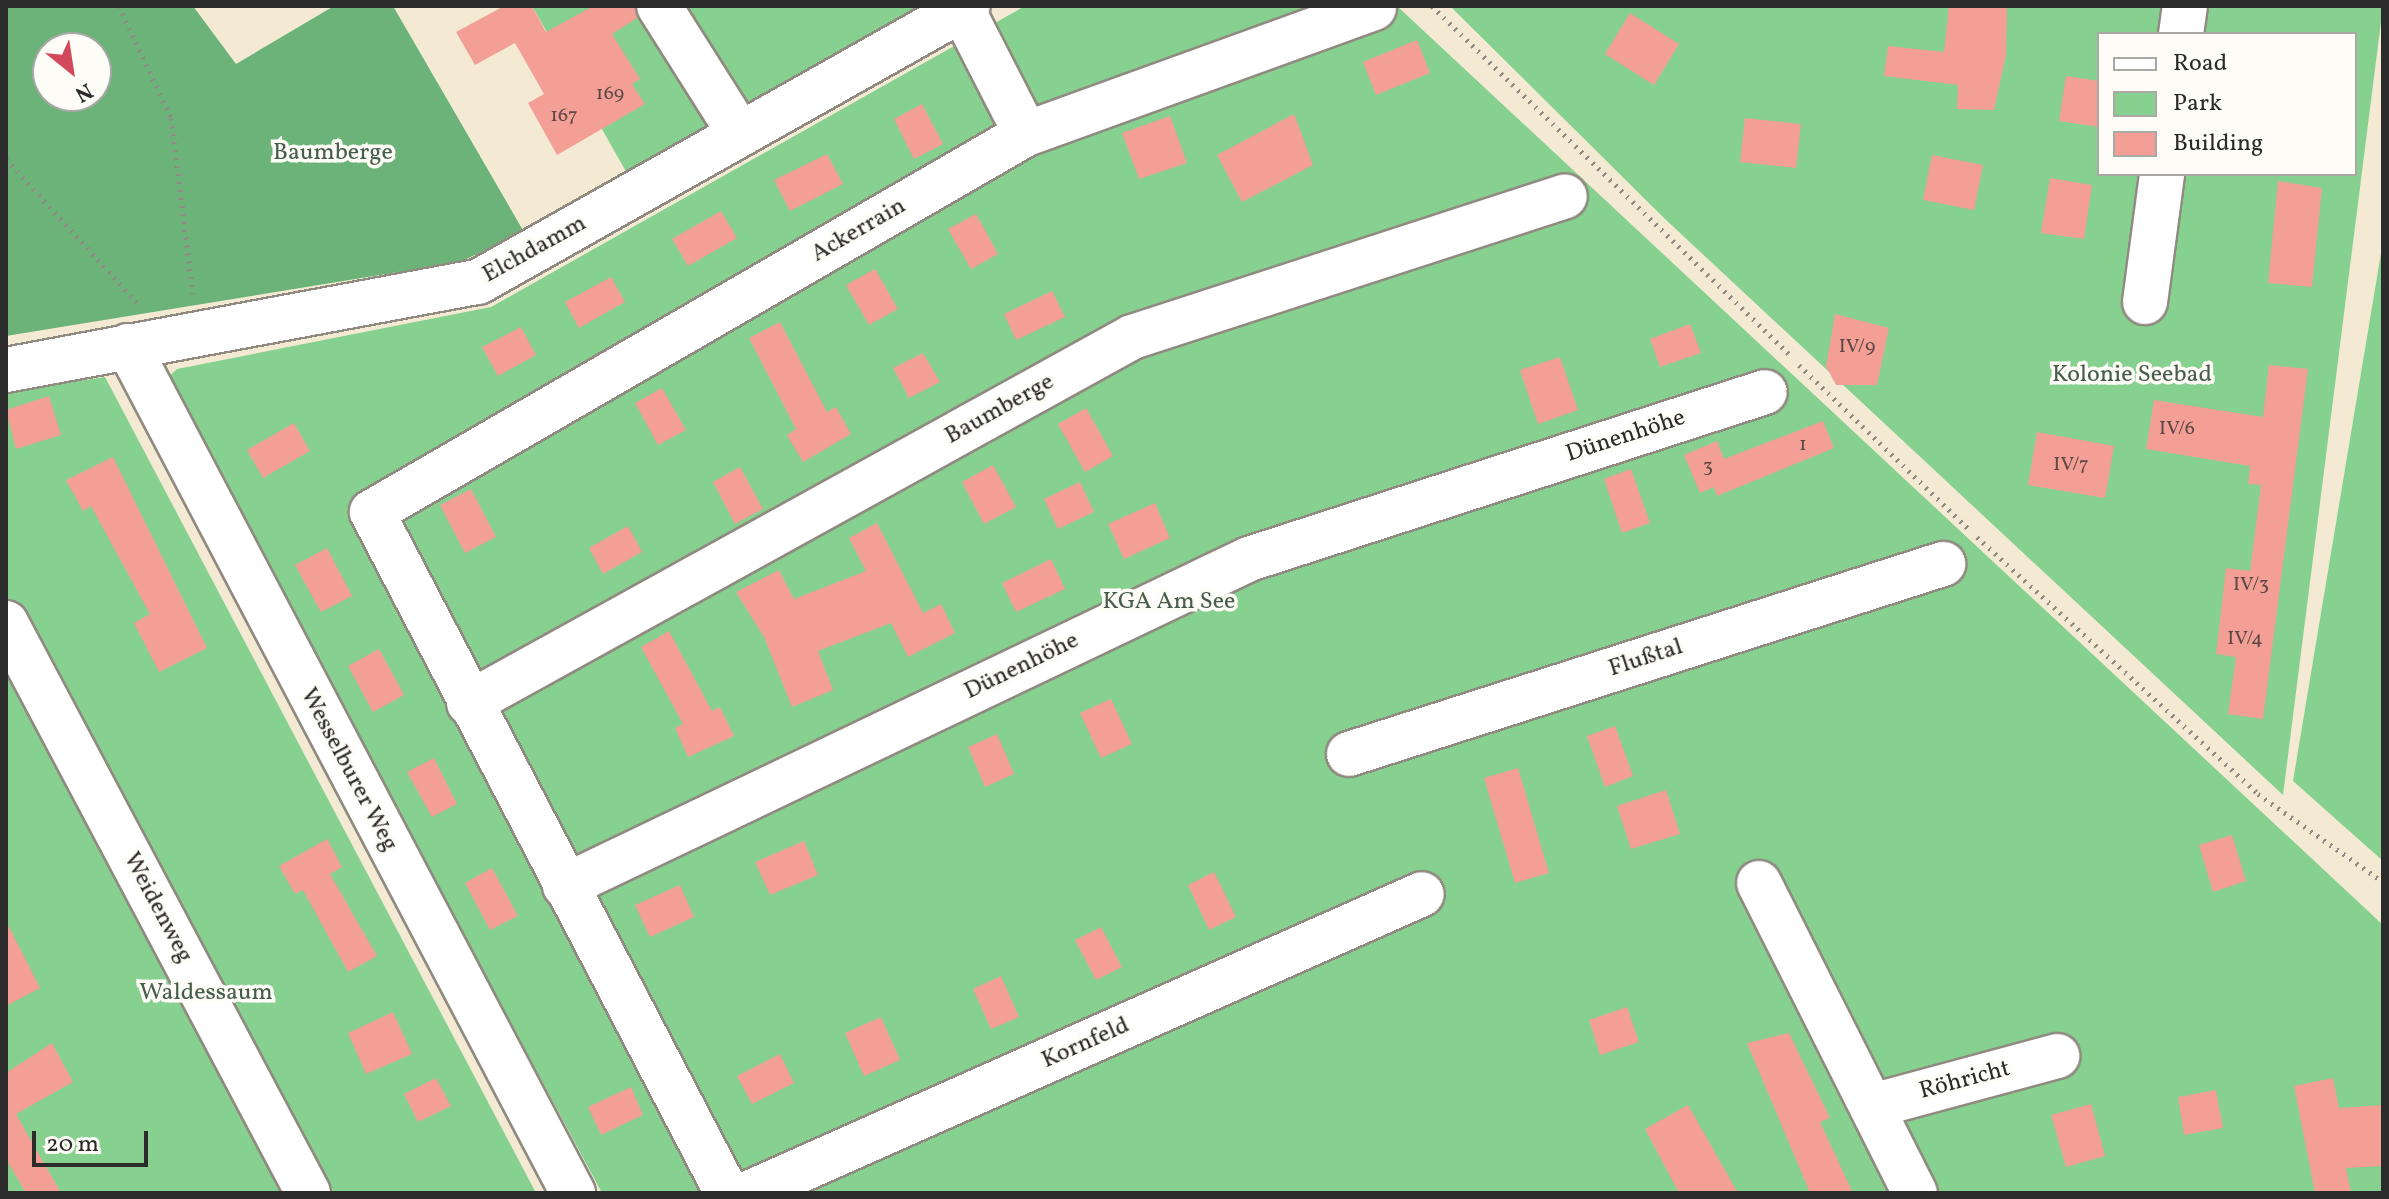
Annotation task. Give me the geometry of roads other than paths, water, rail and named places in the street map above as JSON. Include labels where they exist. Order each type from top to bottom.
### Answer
[{"type":"street","points":[[659,6],[740,134]]},
{"type":"street","points":[[2181,32],[2185,6]]},
{"type":"street","points":[[965,8],[1026,134]]},
{"type":"street","name":"Elchdamm","points":[[6,370],[478,282],[965,8]]},
{"type":"street","name":"Ackerrain","points":[[469,703],[372,512],[1026,134],[1374,8]]},
{"type":"street","points":[[2145,302],[2162,176]]},
{"type":"street","name":"Baumberge","points":[[469,703],[1132,337],[1565,196]]},
{"type":"street","name":"Wesselburer Weg","points":[[128,346],[573,1193]]},
{"type":"street","name":"Dünenhöhe","points":[[565,886],[1249,559],[1765,392]]},
{"type":"street","name":"Flußtal","points":[[1349,754],[1943,564]]},
{"type":"street","name":"Weidenweg","points":[[6,623],[308,1193]]},
{"type":"street","points":[[469,703],[727,1193]]},
{"type":"street","points":[[1759,883],[1915,1193]]},
{"type":"street","name":"Kornfeld","points":[[749,1193],[1422,894]]},
{"type":"street","name":"Röhricht","points":[[1872,1106],[2057,1056]]},
{"type":"park label","name":"Kolonie Seebad","points":[[2132,376]]},
{"type":"park label","name":"KGA Am See","points":[[1169,603]]},
{"type":"park label","name":"Waldessaum","points":[[206,994]]}]
